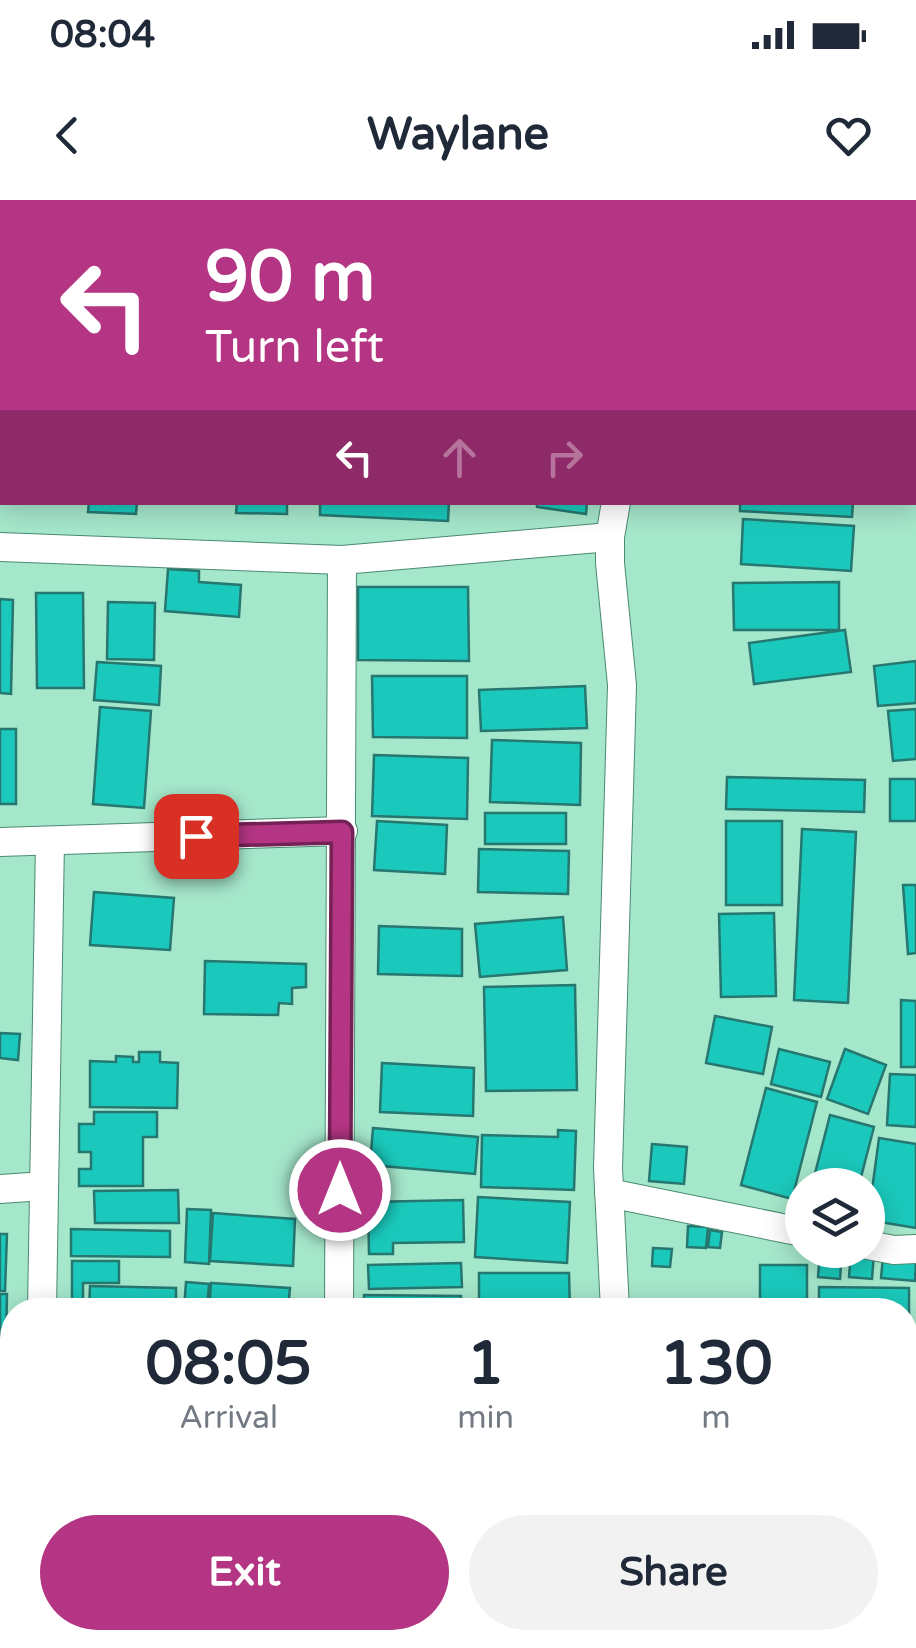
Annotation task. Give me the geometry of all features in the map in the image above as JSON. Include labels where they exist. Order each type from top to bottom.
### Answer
[{"type":"street","points":[[613,1298],[609,1194],[622,685],[610,537],[615,505]]},
{"type":"street","points":[[0,547],[342,560],[610,537]]},
{"type":"street","points":[[339,1298],[342,560]]},
{"type":"street","points":[[0,842],[342,832]]},
{"type":"street","points":[[42,1298],[50,841]]},
{"type":"street","points":[[0,1189],[44,1186]]},
{"type":"street","points":[[609,1194],[785,1229]]},
{"type":"street","points":[[885,1248],[916,1249]]},
{"type":"building","points":[[89,505],[137,505],[136,514],[88,512]]},
{"type":"building","points":[[237,505],[287,505],[287,514],[236,513]]},
{"type":"building","points":[[320,505],[449,505],[448,521],[320,515]]},
{"type":"building","points":[[537,505],[587,505],[586,514]]},
{"type":"building","points":[[740,505],[853,505],[852,517],[740,511]]},
{"type":"building","points":[[743,519],[854,526],[851,571],[741,564]]},
{"type":"building","points":[[168,569],[199,571],[199,582],[241,585],[239,617],[165,611]]},
{"type":"building","points":[[839,582],[839,630],[734,630],[733,583]]},
{"type":"building","points":[[358,587],[468,587],[469,661],[358,660]]},
{"type":"building","points":[[36,593],[83,593],[84,688],[37,688]]},
{"type":"building","points":[[0,599],[13,600],[11,694],[0,693]]},
{"type":"building","points":[[108,602],[155,603],[154,660],[107,659]]},
{"type":"building","points":[[845,630],[851,672],[754,684],[749,643]]},
{"type":"building","points":[[916,661],[916,703],[878,706],[874,666]]},
{"type":"building","points":[[97,662],[161,666],[159,705],[94,700]]},
{"type":"building","points":[[372,676],[467,676],[467,738],[373,737]]},
{"type":"building","points":[[585,686],[587,728],[481,731],[479,690]]},
{"type":"building","points":[[100,707],[151,711],[144,808],[93,804]]},
{"type":"building","points":[[916,709],[916,759],[893,761],[888,711]]},
{"type":"building","points":[[0,729],[16,729],[16,804],[0,804]]},
{"type":"building","points":[[492,740],[581,743],[580,805],[490,802]]},
{"type":"building","points":[[374,755],[468,758],[467,819],[372,816]]},
{"type":"building","points":[[727,777],[865,780],[864,812],[726,809]]},
{"type":"building","points":[[890,779],[916,779],[916,821],[890,821]]},
{"type":"building","points":[[485,813],[566,813],[566,844],[485,844]]},
{"type":"building","points":[[377,821],[447,825],[445,874],[374,870]]},
{"type":"building","points":[[726,821],[782,821],[782,905],[726,905]]},
{"type":"building","points":[[802,829],[856,832],[848,1003],[794,1000]]},
{"type":"building","points":[[479,849],[569,851],[568,894],[478,892]]},
{"type":"building","points":[[903,885],[916,885],[916,953],[908,954]]},
{"type":"building","points":[[94,892],[174,898],[170,950],[90,945]]},
{"type":"building","points":[[774,913],[776,996],[721,997],[719,914]]},
{"type":"building","points":[[563,917],[567,970],[480,977],[475,924]]},
{"type":"building","points":[[379,926],[462,929],[462,976],[378,974]]},
{"type":"building","points":[[205,961],[306,964],[306,987],[292,988],[292,1004],[279,1003],[278,1015],[204,1014]]},
{"type":"building","points":[[575,985],[577,1090],[486,1091],[484,987]]},
{"type":"building","points":[[901,1000],[916,1001],[916,1067],[901,1067]]},
{"type":"building","points":[[715,1016],[772,1027],[763,1074],[706,1063]]},
{"type":"building","points":[[0,1033],[20,1034],[18,1060],[0,1058]]},
{"type":"building","points":[[779,1049],[830,1062],[821,1097],[771,1084]]},
{"type":"building","points":[[845,1049],[886,1065],[868,1114],[827,1099]]},
{"type":"building","points":[[139,1052],[160,1052],[160,1062],[178,1063],[177,1108],[90,1107],[90,1061],[116,1062],[116,1056],[133,1057],[133,1062],[139,1062]]},
{"type":"building","points":[[382,1063],[474,1068],[473,1116],[380,1112]]},
{"type":"building","points":[[890,1074],[916,1075],[916,1127],[887,1125]]},
{"type":"building","points":[[766,1088],[817,1102],[800,1168],[785,1168],[785,1197],[741,1185]]},
{"type":"building","points":[[94,1112],[157,1112],[157,1137],[143,1137],[143,1186],[79,1186],[79,1169],[91,1169],[91,1152],[79,1152],[79,1124],[94,1124]]},
{"type":"building","points":[[830,1115],[874,1127],[863,1168],[816,1168]]},
{"type":"building","points":[[373,1128],[478,1137],[475,1174],[370,1165]]},
{"type":"building","points":[[558,1130],[576,1131],[574,1190],[481,1187],[482,1135],[558,1137]]},
{"type":"building","points":[[879,1138],[916,1144],[916,1228],[885,1223],[885,1168],[875,1168]]},
{"type":"building","points":[[652,1144],[687,1147],[684,1184],[649,1181]]},
{"type":"building","points":[[178,1190],[179,1223],[95,1223],[94,1191]]},
{"type":"building","points":[[478,1197],[570,1202],[567,1263],[475,1257]]},
{"type":"building","points":[[463,1200],[464,1242],[393,1243],[393,1254],[369,1254],[368,1202]]},
{"type":"building","points":[[187,1209],[211,1210],[209,1264],[185,1262]]},
{"type":"building","points":[[213,1213],[295,1219],[293,1266],[210,1261]]},
{"type":"building","points":[[688,1226],[708,1227],[706,1248],[687,1247]]},
{"type":"building","points":[[71,1229],[170,1231],[170,1257],[71,1256]]},
{"type":"building","points":[[710,1230],[722,1232],[720,1248],[708,1247]]},
{"type":"building","points":[[0,1234],[7,1234],[5,1291],[0,1291]]},
{"type":"building","points":[[653,1248],[672,1249],[670,1267],[652,1266]]},
{"type":"building","points":[[885,1257],[916,1260],[915,1281],[881,1278]]},
{"type":"building","points":[[72,1261],[119,1261],[119,1283],[83,1283],[83,1298],[72,1298]]},
{"type":"building","points":[[461,1263],[462,1287],[369,1289],[368,1265]]},
{"type":"building","points":[[760,1265],[807,1268],[807,1298],[760,1298]]},
{"type":"building","points":[[819,1268],[841,1268],[840,1279],[818,1277]]},
{"type":"building","points":[[850,1268],[873,1268],[872,1279],[849,1277]]},
{"type":"building","points":[[479,1273],[569,1273],[570,1298],[479,1298]]},
{"type":"building","points":[[186,1282],[209,1284],[208,1298],[185,1298]]},
{"type":"building","points":[[211,1283],[290,1288],[289,1298],[210,1298]]},
{"type":"building","points":[[90,1286],[176,1288],[176,1298],[90,1298]]},
{"type":"building","points":[[819,1287],[909,1288],[909,1298],[819,1298]]},
{"type":"building","points":[[364,1295],[461,1296],[461,1298]]},
{"type":"route","points":[[196,836],[342,832],[340,1190]]}]
